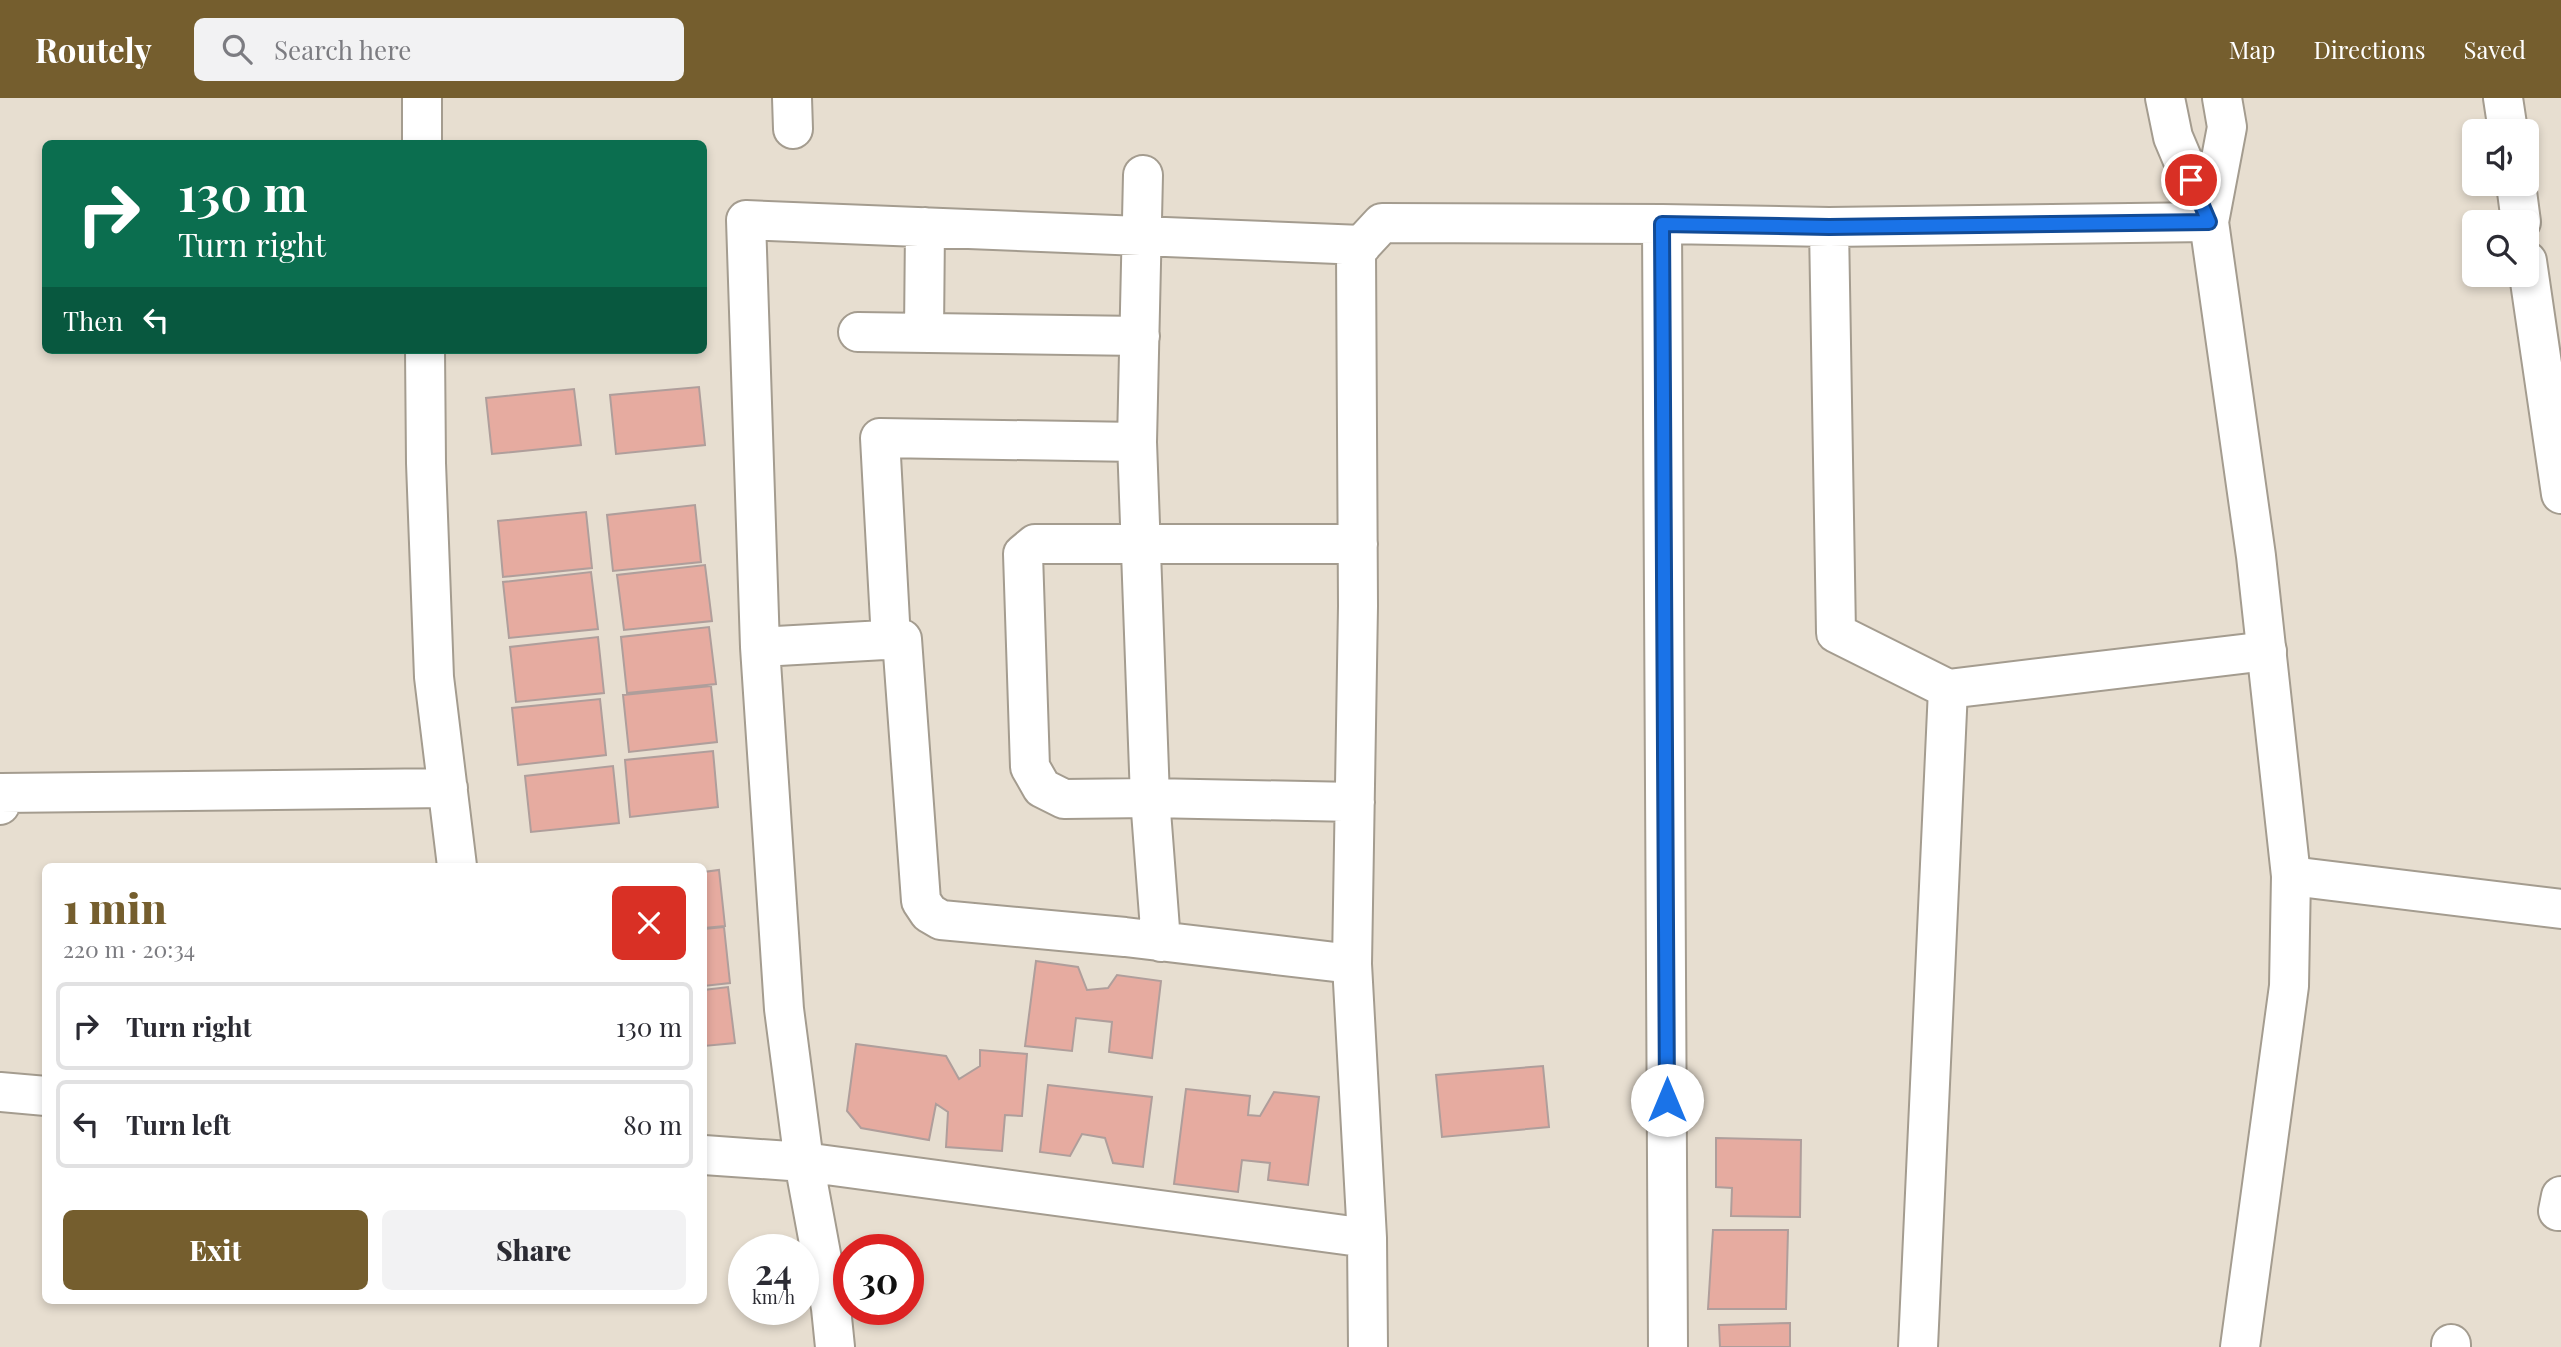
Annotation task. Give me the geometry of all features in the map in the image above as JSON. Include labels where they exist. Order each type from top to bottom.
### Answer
[{"type":"street","points":[[422,98],[422,140]]},
{"type":"street","points":[[2165,98],[2174,137],[2209,222],[2256,556],[2291,876],[2289,986],[2240,1347]]},
{"type":"street","points":[[2209,222],[2227,127],[2222,98]]},
{"type":"street","points":[[2503,98],[2506,119]]},
{"type":"street","points":[[1143,175],[1137,442],[1150,798],[1161,942]]},
{"type":"street","points":[[835,1347],[831,1308],[804,1163],[784,1009],[760,647],[746,220],[1362,245]]},
{"type":"street","points":[[1368,1347],[1367,1238],[1352,964],[1358,544],[1356,251],[1382,223],[1829,227],[2209,222]]},
{"type":"street","points":[[1662,224],[1668,1347]]},
{"type":"street","points":[[924,333],[925,227]]},
{"type":"street","points":[[1829,227],[1836,633],[1948,689],[2267,652]]},
{"type":"street","points":[[2531,287],[2561,495]]},
{"type":"street","points":[[858,332],[1140,336]]},
{"type":"street","points":[[425,354],[434,677],[457,863]]},
{"type":"street","points":[[891,640],[880,438],[1137,442]]},
{"type":"street","points":[[1355,802],[1065,799],[1042,789],[1030,767],[1023,554],[1035,544],[1358,544]]},
{"type":"street","points":[[760,647],[902,639],[921,901],[929,913],[941,920],[1352,964]]},
{"type":"street","points":[[1918,1347],[1948,689]]},
{"type":"street","points":[[0,805],[1,793],[448,788]]},
{"type":"street","points":[[2291,876],[2561,909]]},
{"type":"street","points":[[0,1092],[42,1096]]},
{"type":"street","points":[[707,1155],[804,1163],[1367,1238]]},
{"type":"street","points":[[2561,1196],[2558,1211],[2561,1212]]},
{"type":"building","points":[[699,387],[705,445],[616,454],[610,395]]},
{"type":"building","points":[[574,389],[581,445],[492,454],[486,398]]},
{"type":"building","points":[[695,505],[701,562],[613,571],[607,515]]},
{"type":"building","points":[[586,512],[592,568],[503,577],[498,521]]},
{"type":"building","points":[[705,565],[712,621],[624,630],[617,575]]},
{"type":"building","points":[[591,572],[598,629],[509,638],[503,582]]},
{"type":"building","points":[[709,627],[716,684],[627,693],[621,637]]},
{"type":"building","points":[[598,637],[604,693],[516,702],[510,647]]},
{"type":"building","points":[[711,686],[717,742],[629,752],[623,695]]},
{"type":"building","points":[[600,699],[606,755],[518,765],[512,708]]},
{"type":"building","points":[[713,751],[718,807],[630,817],[625,760]]},
{"type":"building","points":[[613,766],[619,823],[531,832],[525,776]]},
{"type":"building","points":[[719,870],[725,926],[707,928],[707,872]]},
{"type":"building","points":[[724,927],[730,983],[707,986],[707,929]]},
{"type":"building","points":[[1036,961],[1078,967],[1087,990],[1108,988],[1117,975],[1161,981],[1152,1058],[1109,1052],[1112,1022],[1076,1018],[1072,1051],[1025,1046]]},
{"type":"building","points":[[728,987],[735,1043],[707,1046],[707,990]]},
{"type":"building","points":[[856,1044],[946,1056],[959,1079],[980,1066],[980,1050],[1027,1054],[1022,1116],[1005,1115],[1002,1151],[946,1147],[948,1112],[936,1104],[929,1140],[861,1128],[847,1111]]},
{"type":"building","points":[[1543,1066],[1549,1127],[1442,1137],[1436,1075]]},
{"type":"building","points":[[1048,1085],[1152,1097],[1143,1167],[1113,1163],[1105,1138],[1082,1134],[1070,1156],[1040,1152]]},
{"type":"building","points":[[1186,1089],[1250,1096],[1248,1115],[1260,1116],[1274,1092],[1319,1097],[1308,1185],[1268,1180],[1270,1163],[1242,1160],[1238,1192],[1174,1184]]},
{"type":"building","points":[[1716,1138],[1801,1140],[1800,1217],[1731,1216],[1732,1188],[1716,1187]]},
{"type":"building","points":[[1713,1230],[1788,1230],[1786,1309],[1708,1309]]},
{"type":"building","points":[[1790,1323],[1790,1347],[1720,1347],[1719,1325]]},
{"type":"route","points":[[1667,1100],[1662,224],[1829,227],[2209,222],[2191,180]]}]
